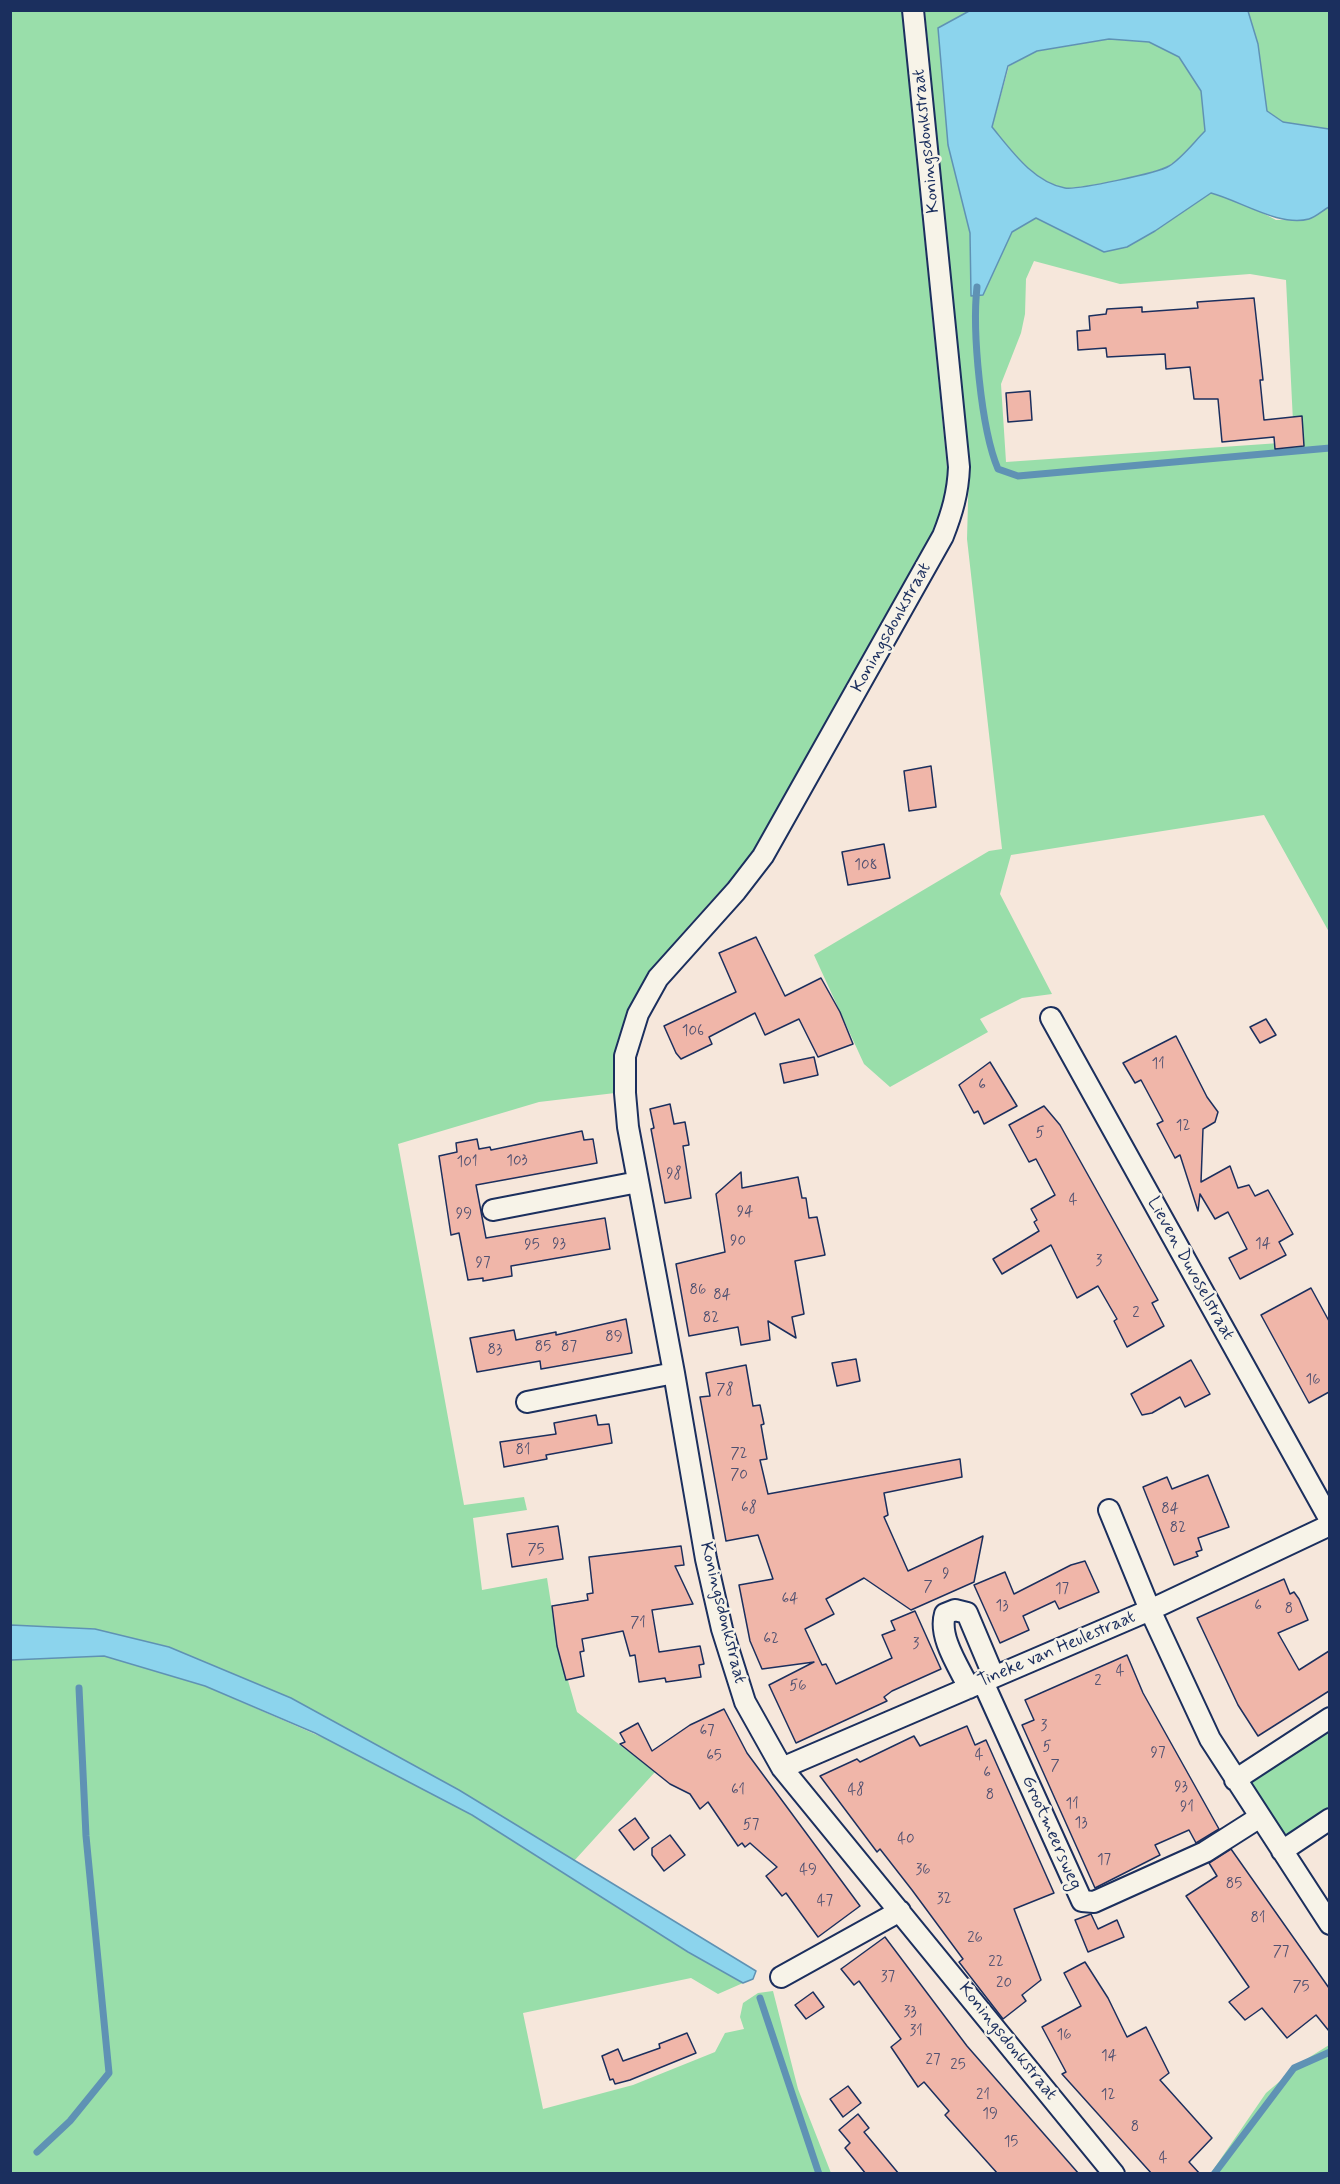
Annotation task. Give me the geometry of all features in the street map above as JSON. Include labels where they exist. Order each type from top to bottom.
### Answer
[{"type":"street","name":"Koningsdonkstraat","points":[[913,10],[959,467],[954,509],[943,536],[763,856],[736,891],[658,978],[638,1014],[625,1056],[628,1127],[706,1559],[722,1629],[745,1702],[782,1768],[1114,2174]]},
{"type":"street","name":"Lieven Duvoselstraat","points":[[1051,1018],[1329,1520]]},
{"type":"street","points":[[493,1210],[638,1182]]},
{"type":"street","points":[[527,1402],[674,1373]]},
{"type":"street","points":[[1109,1510],[1150,1610],[1210,1739],[1329,1924]]},
{"type":"street","name":"Tineke van Heulestraat","points":[[782,1768],[1150,1610],[1329,1525]]},
{"type":"street","name":"Grootmeersweg","points":[[982,1682],[1082,1901],[1094,1902],[1205,1852],[1260,1816]]},
{"type":"street","points":[[1235,1780],[1329,1718]]},
{"type":"street","points":[[1282,1851],[1329,1819]]},
{"type":"street","points":[[781,1977],[900,1911]]},
{"type":"green space","points":[[11,11],[902,11],[949,488],[943,518],[755,850],[673,944],[637,995],[624,1022],[615,1052],[615,1093],[539,1102],[398,1144],[464,1505],[524,1497],[527,1510],[473,1518],[482,1590],[547,1578],[557,1642],[577,1712],[655,1772],[574,1861],[459,1790],[291,1698],[169,1647],[95,1629],[11,1625]]},
{"type":"green space","points":[[925,11],[971,11],[938,29],[948,145],[970,233],[971,296],[983,295],[1012,232],[1036,218],[1104,252],[1127,247],[1211,193],[1240,201],[1276,220],[1309,219],[1329,207],[1329,932],[1264,815],[1011,855],[1000,894],[1052,994],[1022,998],[980,1019],[988,1032],[890,1087],[864,1064],[814,955],[989,851],[1002,849],[967,539],[969,465],[952,316]],"holes":[[[1034,261],[1120,284],[1250,274],[1286,280],[1294,442],[1006,462],[1001,384],[1021,333],[1025,314],[1026,279]]]},
{"type":"green space","points":[[1248,11],[1329,11],[1329,129],[1283,122],[1267,111],[1258,44]]},
{"type":"green space","points":[[1109,39],[1149,42],[1179,57],[1201,91],[1205,131],[1178,159],[1161,169],[1134,177],[1072,188],[1053,184],[1033,172],[992,127],[1009,66],[1037,51]]},
{"type":"green space","points":[[104,1656],[205,1686],[358,1753],[472,1815],[688,1952],[743,1983],[718,1994],[691,1978],[523,2013],[543,2109],[633,2085],[715,2052],[725,2033],[744,2029],[740,2017],[743,2003],[758,1993],[773,1991],[798,2089],[831,2173],[11,2173],[10,1660]]},
{"type":"green space","points":[[1329,1730],[1329,1809],[1288,1834],[1281,1833],[1251,1785],[1254,1776]]},
{"type":"green space","points":[[1329,2045],[1329,2173],[1211,2173],[1266,2093],[1305,2060]]},
{"type":"water","points":[[971,10],[1248,11],[1258,44],[1267,111],[1283,122],[1329,129],[1329,207],[1314,217],[1297,221],[1260,212],[1211,193],[1127,247],[1104,252],[1036,218],[1012,232],[983,295],[971,296],[970,233],[948,145],[938,28]],"holes":[[[1109,39],[1149,42],[1179,57],[1201,91],[1205,131],[1169,166],[1150,173],[1117,180],[1065,188],[1053,185],[1033,172],[1015,155],[992,127],[1008,66],[1037,51]]]},
{"type":"water","points":[[11,1625],[95,1629],[169,1647],[291,1698],[459,1790],[756,1971],[753,1979],[743,1983],[688,1952],[472,1815],[315,1733],[205,1686],[104,1656],[11,1660]]},
{"type":"building","points":[[1254,298],[1263,380],[1260,380],[1264,420],[1302,416],[1304,446],[1275,449],[1274,437],[1222,442],[1218,399],[1194,399],[1190,367],[1166,369],[1165,354],[1107,357],[1106,348],[1078,350],[1077,331],[1090,330],[1089,316],[1106,314],[1107,309],[1142,307],[1142,312],[1198,308],[1197,302]]},
{"type":"building","points":[[1030,391],[1032,420],[1008,422],[1006,393]]},
{"type":"building","points":[[931,766],[936,807],[909,811],[904,771]]},
{"type":"building","points":[[884,844],[890,878],[848,885],[842,852]]},
{"type":"building","points":[[756,937],[785,996],[821,978],[840,1012],[853,1044],[818,1057],[799,1019],[765,1035],[755,1013],[709,1037],[712,1044],[681,1059],[664,1026],[736,992],[719,953]]},
{"type":"building","points":[[1266,1019],[1276,1035],[1260,1043],[1250,1027]]},
{"type":"building","points":[[1176,1036],[1207,1097],[1218,1112],[1215,1122],[1203,1129],[1201,1182],[1230,1166],[1238,1188],[1249,1185],[1255,1196],[1268,1190],[1293,1234],[1279,1242],[1286,1255],[1240,1279],[1229,1258],[1247,1249],[1228,1212],[1215,1219],[1200,1194],[1198,1211],[1180,1155],[1175,1158],[1157,1124],[1163,1121],[1141,1080],[1135,1083],[1123,1063]]},
{"type":"building","points":[[814,1057],[818,1075],[784,1083],[780,1064]]},
{"type":"building","points":[[990,1062],[1017,1106],[984,1124],[978,1111],[974,1113],[959,1085]]},
{"type":"building","points":[[670,1104],[674,1124],[685,1122],[689,1145],[683,1146],[691,1198],[665,1203],[651,1129],[654,1128],[650,1109]]},
{"type":"building","points":[[1044,1106],[1060,1125],[1158,1300],[1152,1303],[1164,1326],[1127,1347],[1114,1321],[1117,1319],[1098,1286],[1077,1298],[1051,1245],[1002,1274],[993,1259],[1039,1231],[1034,1222],[1037,1220],[1031,1209],[1055,1195],[1036,1159],[1029,1162],[1009,1125]]},
{"type":"building","points":[[582,1131],[584,1140],[593,1139],[597,1163],[476,1185],[486,1238],[605,1218],[610,1249],[511,1266],[512,1276],[483,1281],[483,1278],[468,1280],[459,1233],[451,1235],[439,1156],[457,1152],[456,1143],[477,1139],[479,1149],[490,1147],[491,1150]]},
{"type":"building","points":[[741,1172],[742,1188],[798,1177],[802,1198],[806,1198],[809,1218],[817,1217],[825,1255],[795,1261],[804,1314],[792,1317],[796,1338],[768,1321],[770,1340],[741,1345],[738,1327],[689,1336],[676,1264],[725,1252],[716,1194]]},
{"type":"building","points":[[1311,1288],[1329,1321],[1329,1392],[1309,1403],[1261,1315]]},
{"type":"building","points":[[626,1319],[632,1353],[541,1369],[540,1361],[477,1372],[470,1338],[514,1330],[516,1340],[556,1332],[556,1335]]},
{"type":"building","points":[[856,1359],[860,1381],[837,1386],[832,1363]]},
{"type":"building","points":[[1191,1360],[1210,1394],[1185,1407],[1180,1397],[1152,1413],[1142,1415],[1131,1394]]},
{"type":"building","points":[[746,1365],[753,1406],[760,1405],[764,1424],[761,1425],[767,1459],[760,1460],[768,1494],[960,1459],[962,1477],[884,1493],[888,1515],[884,1517],[908,1571],[983,1536],[974,1582],[911,1610],[864,1578],[826,1599],[834,1614],[805,1629],[822,1665],[826,1664],[836,1684],[892,1658],[882,1635],[895,1630],[891,1621],[915,1611],[941,1669],[892,1691],[884,1697],[887,1701],[796,1743],[769,1685],[814,1662],[762,1669],[750,1641],[739,1585],[773,1579],[758,1535],[726,1541],[700,1397],[710,1396],[706,1373]]},
{"type":"building","points":[[596,1415],[598,1425],[609,1424],[612,1443],[546,1455],[547,1459],[504,1467],[500,1442],[556,1434],[554,1423]]},
{"type":"building","points":[[1208,1475],[1229,1527],[1198,1538],[1202,1550],[1196,1552],[1198,1556],[1174,1565],[1143,1487],[1167,1477],[1172,1489]]},
{"type":"building","points":[[558,1526],[563,1559],[512,1567],[507,1534]]},
{"type":"building","points":[[681,1546],[684,1565],[675,1566],[693,1604],[652,1610],[659,1652],[700,1646],[704,1664],[699,1665],[701,1677],[666,1682],[665,1678],[639,1682],[635,1655],[630,1656],[623,1631],[582,1639],[584,1651],[580,1652],[584,1676],[566,1680],[557,1646],[552,1606],[588,1600],[587,1594],[593,1593],[589,1557]]},
{"type":"building","points":[[1085,1561],[1099,1592],[1059,1609],[1055,1601],[1023,1616],[1029,1630],[1000,1643],[974,1585],[1005,1572],[1014,1594],[1071,1565]]},
{"type":"building","points":[[1284,1579],[1290,1594],[1294,1592],[1299,1599],[1308,1620],[1278,1633],[1299,1670],[1329,1651],[1329,1691],[1258,1736],[1238,1705],[1197,1618]]},
{"type":"building","points":[[1127,1655],[1143,1693],[1219,1829],[1196,1843],[1189,1830],[1155,1845],[1160,1855],[1095,1888],[1022,1725],[1034,1720],[1025,1700]]},
{"type":"building","points":[[724,1709],[747,1753],[860,1906],[818,1937],[786,1893],[782,1896],[766,1876],[777,1867],[750,1843],[745,1847],[742,1843],[738,1846],[708,1802],[700,1809],[690,1794],[670,1784],[620,1744],[625,1742],[620,1733],[638,1723],[652,1751],[690,1725]]},
{"type":"building","points":[[967,1726],[975,1745],[986,1740],[1054,1893],[1014,1909],[1041,1980],[1022,1995],[1026,2001],[1003,2019],[959,1962],[963,1959],[912,1890],[880,1849],[877,1852],[820,1776],[857,1759],[860,1762],[914,1736],[920,1746]]},
{"type":"building","points":[[635,1818],[649,1838],[634,1850],[619,1830]]},
{"type":"building","points":[[670,1835],[685,1855],[664,1871],[652,1855],[652,1848]]},
{"type":"building","points":[[1231,1849],[1329,1988],[1329,2031],[1316,2015],[1287,2038],[1262,2008],[1245,2020],[1229,2002],[1249,1987],[1186,1896],[1217,1876],[1209,1863]]},
{"type":"building","points":[[1091,1914],[1098,1929],[1117,1920],[1124,1937],[1088,1952],[1075,1920]]},
{"type":"building","points":[[885,1937],[967,2046],[1079,2174],[998,2174],[945,2115],[949,2111],[924,2082],[918,2087],[891,2047],[901,2039],[859,1981],[854,1985],[841,1969]]},
{"type":"building","points":[[1085,1962],[1108,1998],[1127,2037],[1146,2027],[1169,2073],[1160,2080],[1212,2138],[1189,2162],[1200,2174],[1152,2174],[1062,2074],[1066,2072],[1042,2027],[1081,2006],[1064,1973]]},
{"type":"building","points":[[813,1992],[824,2007],[806,2019],[795,2005]]},
{"type":"building","points":[[687,2033],[696,2053],[630,2080],[615,2084],[613,2079],[610,2080],[602,2056],[618,2049],[623,2061],[660,2048],[659,2044]]},
{"type":"building","points":[[848,2086],[861,2103],[843,2117],[830,2099]]},
{"type":"building","points":[[858,2114],[869,2128],[864,2132],[899,2174],[866,2174],[845,2148],[850,2143],[839,2130]]},
{"type":"waterway","points":[[977,287],[976,328],[979,380],[987,430],[998,469],[1018,476],[1330,448]]},
{"type":"waterway","points":[[37,2152],[70,2121],[109,2073],[86,1836],[79,1688]]},
{"type":"waterway","points":[[760,1998],[819,2174]]},
{"type":"waterway","points":[[1214,2174],[1294,2068],[1330,2052]]}]
